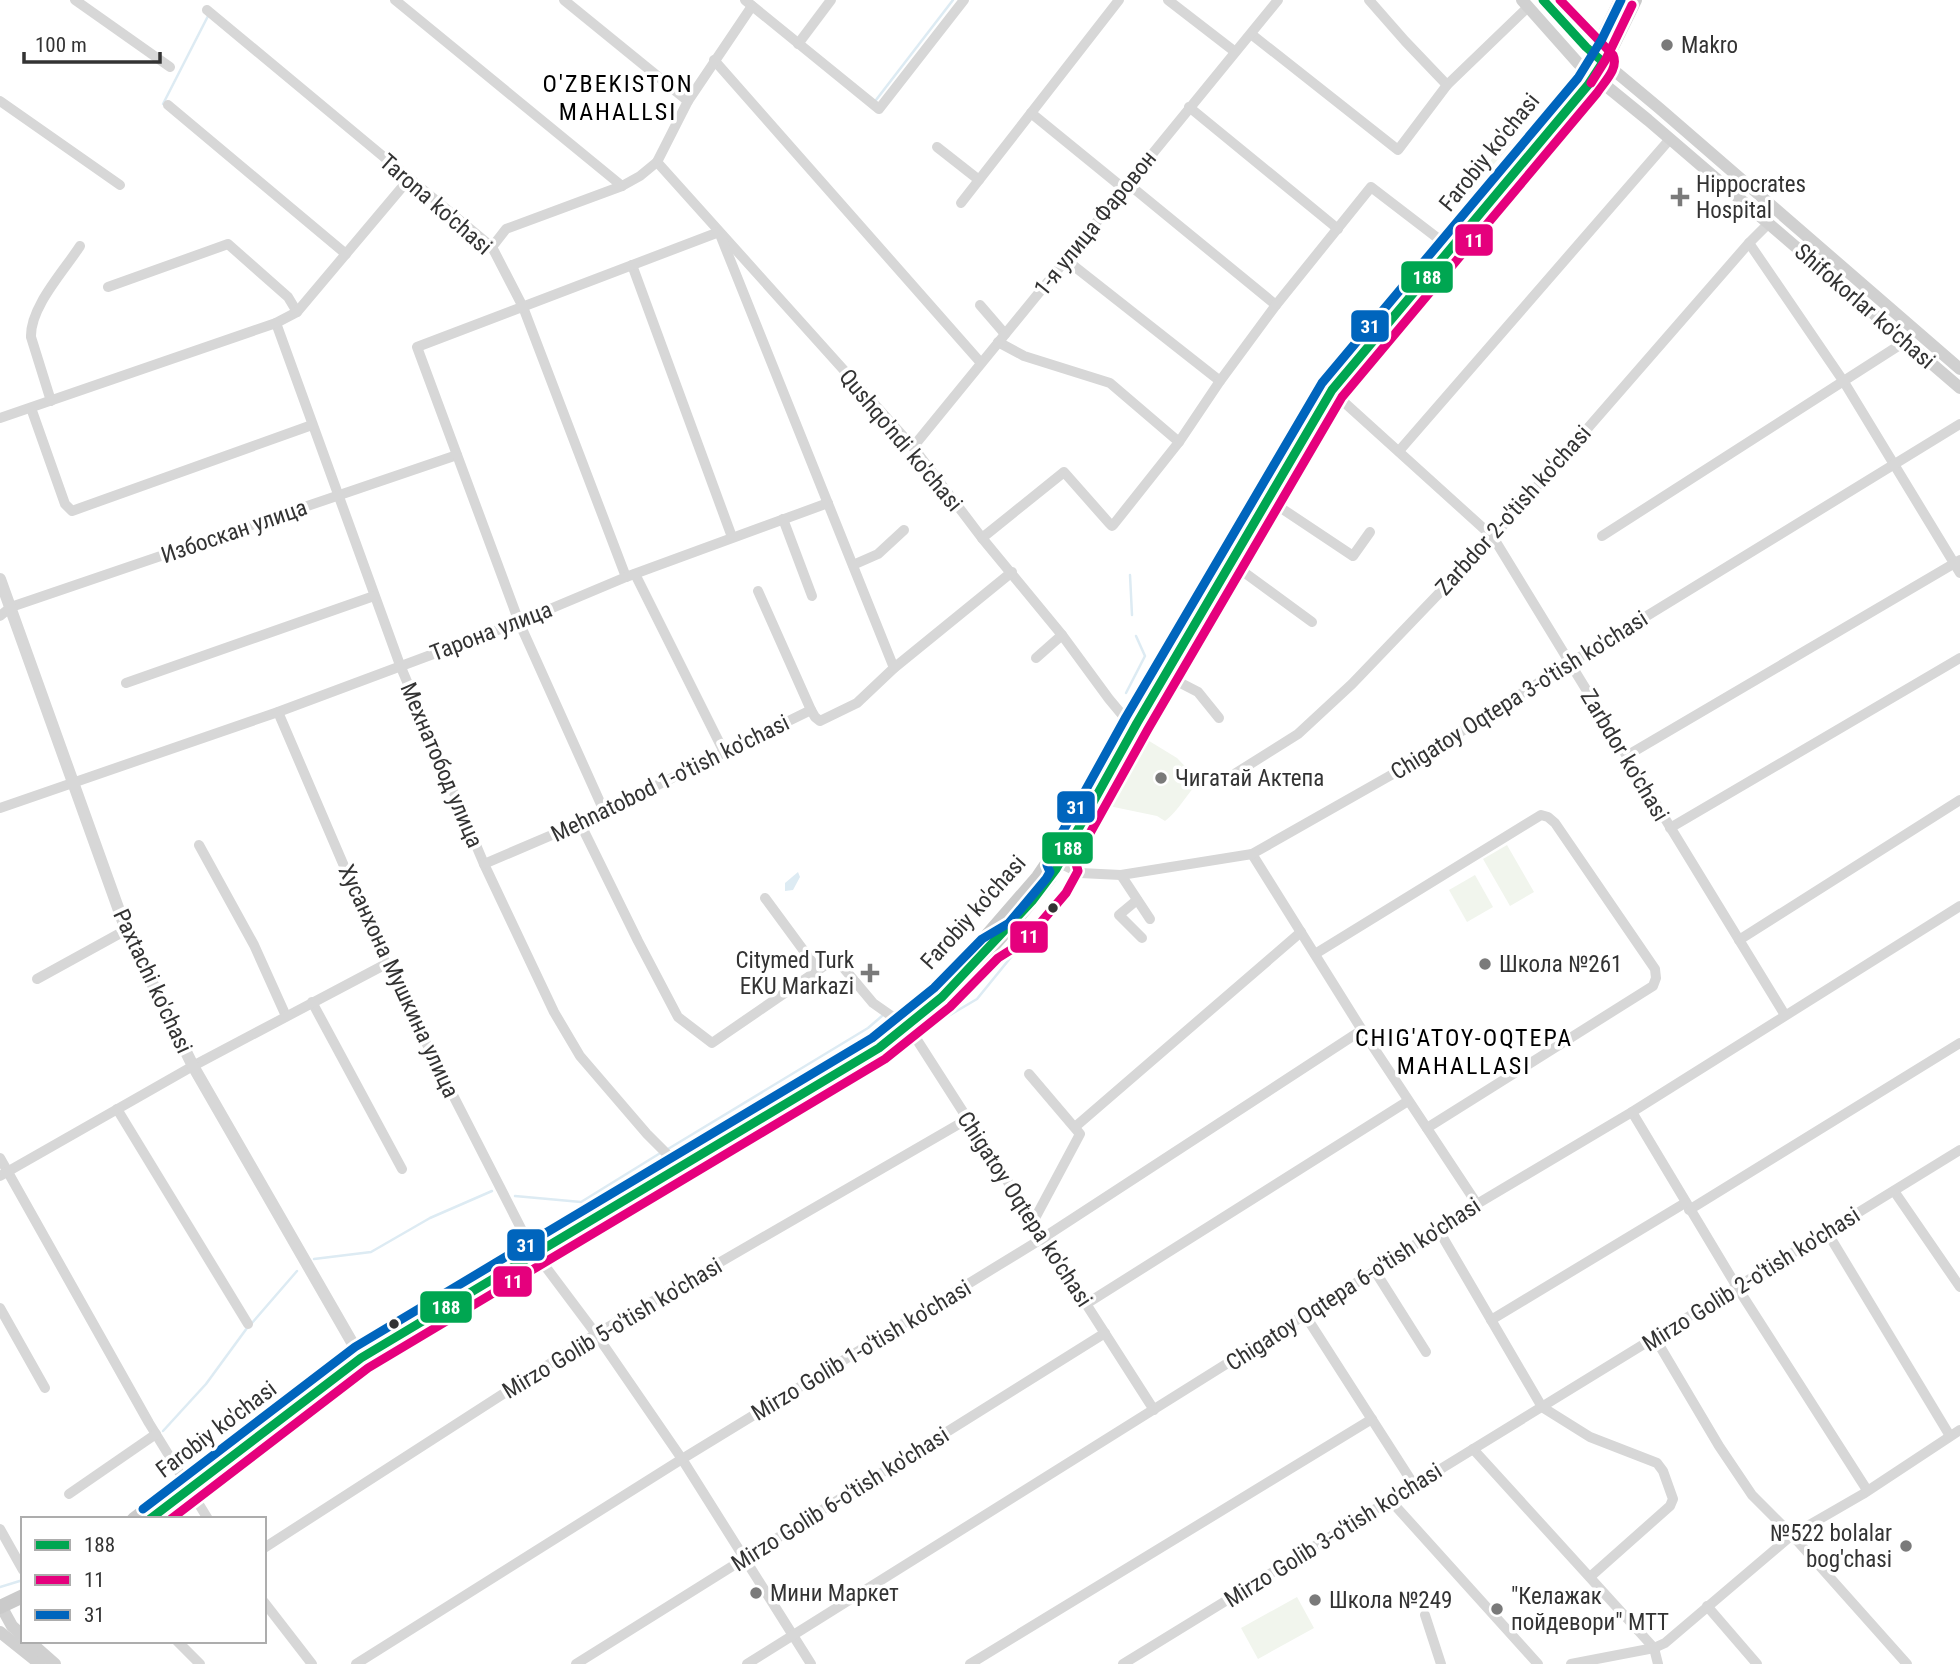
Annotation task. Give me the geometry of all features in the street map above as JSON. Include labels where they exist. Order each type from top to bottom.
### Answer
[{"type":"main road","name":"Shifokorlar ko'chasi","points":[[1543,0],[1599,58],[1960,369]]},
{"type":"main road","name":"Farobiy ko'chasi","points":[[1599,58],[1621,0]]},
{"type":"main road","name":"Farobiy ko'chasi","points":[[1328,388],[1589,73],[1635,0]]},
{"type":"main road","name":"Shifokorlar ko'chasi","points":[[1525,4],[1589,73],[1648,120],[1960,388]]},
{"type":"main road","name":"Farobiy ko'chasi","points":[[152,1517],[187,1486],[359,1354],[879,1048],[898,1021],[975,964],[1032,901],[1133,721],[1328,388],[1444,243],[1589,73]]},
{"type":"main road","points":[[1648,120],[1659,108]]},
{"type":"main road","name":"Farobiy ko'chasi","points":[[1162,671],[1230,562],[1263,496]]},
{"type":"main road","name":"Farobiy ko'chasi","points":[[137,1517],[187,1486]]},
{"type":"main road","points":[[2,1620],[21,1598]]},
{"type":"main road","points":[[2,1620],[21,1608]]},
{"type":"main road","points":[[2,1620],[21,1634]]},
{"type":"main road","points":[[2,1620],[21,1642]]},
{"type":"main road","points":[[22,1643],[40,1664]]},
{"type":"main road","points":[[31,1643],[55,1664]]},
{"type":"street","points":[[75,0],[170,67]]},
{"type":"street","points":[[395,0],[622,186]]},
{"type":"street","points":[[564,0],[688,101]]},
{"type":"street","points":[[798,44],[831,0]]},
{"type":"street","points":[[492,247],[506,229],[622,186],[657,162],[688,101],[748,3],[879,110],[964,0]]},
{"type":"street","points":[[961,203],[1119,0]]},
{"type":"street","points":[[1168,0],[1234,51]]},
{"type":"street","name":"1-я улица Фаровон","points":[[913,447],[1278,0]]},
{"type":"street","points":[[1369,0],[1447,85]]},
{"type":"street","points":[[1251,34],[1398,150],[1447,85],[1525,4]]},
{"type":"street","name":"Tarona ko'chasi","points":[[207,10],[492,247],[523,307],[631,575],[724,752]]},
{"type":"street","points":[[713,60],[981,363]]},
{"type":"street","points":[[0,101],[120,185]]},
{"type":"street","points":[[167,105],[346,254]]},
{"type":"street","points":[[1189,107],[1338,229]]},
{"type":"street","points":[[1031,113],[1276,305]]},
{"type":"street","points":[[1399,451],[1670,139]]},
{"type":"street","points":[[937,147],[979,180]]},
{"type":"street","name":"Qushqo'ndi ko'chasi","points":[[657,162],[913,447],[1124,718],[1133,721]]},
{"type":"street","points":[[0,418],[276,323],[297,312],[410,179]]},
{"type":"street","points":[[982,538],[1064,472],[1112,526],[1179,442],[1276,305],[1371,187],[1444,243]]},
{"type":"street","name":"Zarbdor 2-o'tish ko'chasi","points":[[1236,773],[1291,739],[1326,710],[1493,537],[1769,223]]},
{"type":"street","points":[[604,811],[519,622],[417,347],[719,232],[894,668]]},
{"type":"street","points":[[1628,755],[1958,566],[1844,382],[1749,243]]},
{"type":"street","points":[[108,287],[228,244],[288,297],[297,312]]},
{"type":"street","points":[[51,401],[31,337],[31,327],[38,307],[80,246]]},
{"type":"street","points":[[1066,259],[1220,381]]},
{"type":"street","points":[[632,265],[732,537]]},
{"type":"street","points":[[980,305],[1002,338],[1024,356],[1110,383],[1179,442]]},
{"type":"street","name":"Мехнатобод улица","points":[[276,323],[400,665],[484,864],[554,1012],[580,1056],[677,1165]]},
{"type":"street","points":[[1602,536],[1906,341]]},
{"type":"street","name":"Zarbdor ko'chasi","points":[[1328,388],[1493,537],[1785,1015]]},
{"type":"street","points":[[32,408],[65,504],[72,511],[312,425]]},
{"type":"street","name":"Chigatoy Oqtepa 3-o'tish ko'chasi","points":[[1055,862],[1080,873],[1121,875],[1252,854],[1400,770],[1960,424]]},
{"type":"street","name":"Избоскан улица","points":[[11,607],[457,454]]},
{"type":"street","points":[[1263,496],[1353,556],[1370,532]]},
{"type":"street","name":"Тарона улица","points":[[0,808],[278,712],[519,622],[631,575],[828,503]]},
{"type":"street","points":[[783,519],[812,596]]},
{"type":"street","points":[[853,565],[878,554],[904,530]]},
{"type":"street","points":[[1230,562],[1312,622]]},
{"type":"street","name":"Mehnatobod 1-o'tish ko'chasi","points":[[484,864],[580,823],[811,710],[820,721],[846,710],[1012,572]]},
{"type":"street","name":"Paxtachi ko'chasi","points":[[0,579],[126,930],[193,1066],[359,1354]]},
{"type":"street","points":[[758,591],[811,710]]},
{"type":"street","points":[[126,683],[374,596]]},
{"type":"street","points":[[0,616],[11,607]]},
{"type":"street","points":[[1036,658],[1062,635]]},
{"type":"street","points":[[1670,828],[1960,658]]},
{"type":"street","points":[[1162,671],[1198,692],[1219,718]]},
{"type":"street","name":"Хусанхона Мушкина улица","points":[[278,712],[386,964],[532,1251],[596,1334],[682,1459],[811,1664]]},
{"type":"street","points":[[1739,940],[1960,800]]},
{"type":"street","points":[[1315,954],[1541,815],[1553,821],[1655,969],[1656,978],[1653,985],[1427,1128]]},
{"type":"street","points":[[580,823],[678,1017],[712,1043],[818,970],[765,898]]},
{"type":"street","points":[[199,845],[254,946],[286,1016]]},
{"type":"street","points":[[1252,854],[1362,1030],[1477,1204]]},
{"type":"street","points":[[1121,875],[1150,919]]},
{"type":"street","points":[[1137,900],[1119,915],[1142,938]]},
{"type":"street","name":"Chigatoy Oqtepa 6-o'tish ko'chasi","points":[[747,1664],[1375,1271],[1477,1204],[1632,1112],[1960,906]]},
{"type":"street","points":[[37,979],[126,930]]},
{"type":"street","points":[[1075,1127],[1301,932]]},
{"type":"street","name":"Chigatoy Oqtepa ko'chasi","points":[[818,970],[830,962],[842,966],[873,1003],[898,1021],[966,1120],[1154,1409]]},
{"type":"street","points":[[4,1174],[193,1066],[386,964]]},
{"type":"street","points":[[312,1002],[402,1169]]},
{"type":"street","name":"Mirzo Golib 1-o'tish ko'chasi","points":[[356,1664],[682,1459],[1043,1238],[1362,1030]]},
{"type":"street","points":[[1490,1320],[1960,1043]]},
{"type":"street","points":[[1028,1074],[1075,1127],[1080,1138],[1033,1223]]},
{"type":"street","points":[[1086,1304],[1408,1101]]},
{"type":"street","points":[[117,1109],[248,1324]]},
{"type":"street","points":[[1632,1112],[1737,1287],[1867,1490]]},
{"type":"street","name":"Mirzo Golib 5-o'tish ko'chasi","points":[[266,1547],[596,1334],[966,1120]]},
{"type":"street","name":"Mirzo Golib 2-o'tish ko'chasi","points":[[1542,1407],[1960,1150]]},
{"type":"street","points":[[0,1158],[4,1174],[207,1517]]},
{"type":"street","points":[[1895,1191],[1960,1287]]},
{"type":"street","points":[[1438,1229],[1542,1407],[1590,1437],[1660,1465],[1673,1499],[1670,1506],[1590,1577]]},
{"type":"street","points":[[1827,1232],[1950,1436]]},
{"type":"street","points":[[1375,1271],[1426,1352]]},
{"type":"street","points":[[0,1308],[45,1388]]},
{"type":"street","points":[[1305,1315],[1414,1485]]},
{"type":"street","name":"Mirzo Golib 6-o'tish ko'chasi","points":[[576,1664],[1105,1334]]},
{"type":"street","points":[[1655,1338],[1719,1446],[1752,1495],[1792,1535],[1907,1664]]},
{"type":"street","name":"Mirzo Golib 3-o'tish ko'chasi","points":[[1123,1664],[1542,1407]]},
{"type":"street","points":[[970,1664],[1372,1419]]},
{"type":"street","points":[[1571,1664],[1654,1648],[1665,1643],[1792,1535],[1960,1430]]},
{"type":"street","points":[[69,1494],[156,1434]]},
{"type":"street","points":[[1474,1449],[1654,1648],[1658,1664]]},
{"type":"street","points":[[1390,1500],[1538,1664]]},
{"type":"street","points":[[0,1529],[21,1566]]},
{"type":"street","points":[[266,1605],[312,1664]]},
{"type":"street","points":[[1707,1606],[1757,1664]]},
{"type":"street","points":[[1425,1615],[1441,1664]]},
{"type":"street","points":[[179,1643],[200,1664]]},
{"type":"shaded area","points":[[1504,144],[1511,144],[1464,199],[1465,192]]},
{"type":"shaded area","points":[[1141,736],[1177,758],[1199,781],[1165,821],[1157,816],[1104,805]]},
{"type":"shaded area","points":[[1507,845],[1534,892],[1510,906],[1483,859]]},
{"type":"shaded area","points":[[798,872],[800,877],[793,890],[785,891],[785,883]]},
{"type":"shaded area","points":[[1475,875],[1493,907],[1467,922],[1449,890]]},
{"type":"shaded area","points":[[1297,1597],[1314,1628],[1258,1659],[1241,1628]]},
{"type":"waterway","points":[[876,100],[953,0]]},
{"type":"waterway","points":[[163,104],[208,16]]},
{"type":"waterway","points":[[1130,575],[1132,615]]},
{"type":"waterway","points":[[1126,693],[1145,656],[1136,636]]},
{"type":"waterway","points":[[916,1035],[977,999],[1020,946]]},
{"type":"waterway","points":[[668,1149],[868,1028],[882,1016]]},
{"type":"waterway","points":[[886,1051],[910,1038]]},
{"type":"waterway","points":[[515,1196],[581,1202],[662,1152]]},
{"type":"waterway","points":[[314,1259],[371,1252],[430,1218],[492,1191]]},
{"type":"waterway","points":[[252,1323],[297,1271]]},
{"type":"waterway","points":[[163,1431],[206,1384],[247,1328]]},
{"type":"waterway","points":[[0,1587],[21,1581]]},
{"type":"transit line","name":"188","points":[[153,1517],[361,1358],[879,1048],[942,997],[1032,901],[1056,869],[1137,723],[1332,390],[1588,85],[1603,62],[1543,0]]},
{"type":"transit line","name":"11","points":[[174,1517],[368,1368],[885,1059],[950,1007],[998,958],[1025,941],[1066,893],[1078,871],[1075,860],[1148,729],[1342,397],[1597,93],[1610,74],[1614,65],[1613,55],[1560,0]]},
{"type":"transit line","name":"31","points":[[143,1509],[355,1347],[872,1038],[934,988],[982,939],[1009,923],[1046,879],[1050,872],[1048,858],[1126,717],[1322,383],[1578,78],[1602,39],[1621,0]]},
{"type":"transit line","name":"11","points":[[1591,83],[1606,59],[1632,5]]},
{"type":"place","name":"Makro","points":[[1667,45]]},
{"type":"place","name":"Hippocrates Hospital","points":[[1680,197]]},
{"type":"place","name":"Чигатай Актепа","points":[[1161,778]]},
{"type":"place","name":"Школа №261","points":[[1485,964]]},
{"type":"place","name":"Citymed Turk EKU Markazi","points":[[870,973]]},
{"type":"place","name":"№522 bolalar bog'chasi","points":[[1906,1546]]},
{"type":"place","name":"Мини Маркет","points":[[756,1593]]},
{"type":"place","name":"Школа №249","points":[[1315,1600]]},
{"type":"place","name":"\"Келажак пойдевори\" МТТ","points":[[1497,1609]]},
{"type":"district","name":"O'ZBEKISTON MAHALLSI","points":[[618,98]]},
{"type":"district","name":"CHIG'ATOY-OQTEPA MAHALLASI","points":[[1464,1052]]}]
